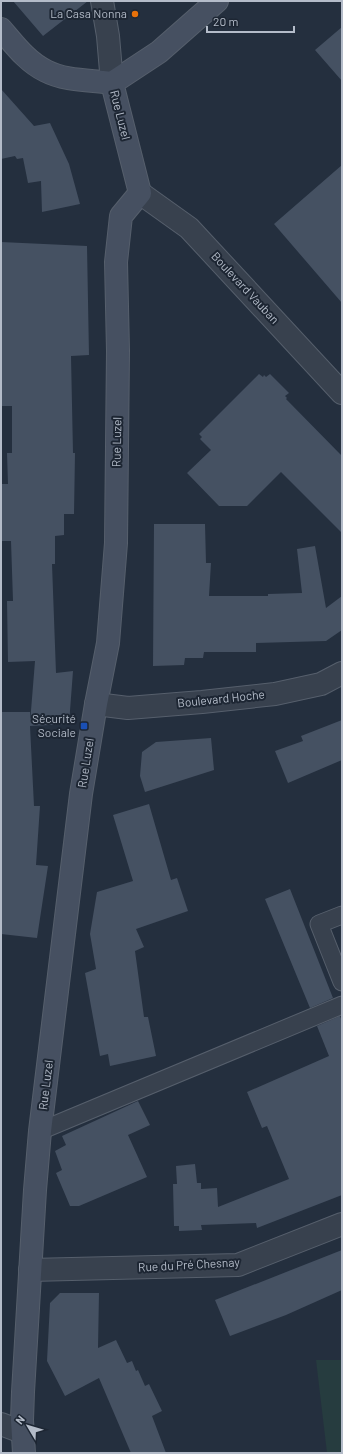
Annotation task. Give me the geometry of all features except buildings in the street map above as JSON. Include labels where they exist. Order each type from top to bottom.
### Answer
[{"type":"street","points":[[102,1],[108,36],[112,83]]},
{"type":"street","points":[[1,29],[24,56],[45,71],[59,76],[112,83],[159,52],[217,1]]},
{"type":"street","name":"Rue Luzel","points":[[24,1453],[22,1432],[30,1270],[40,1131],[81,794],[108,643],[116,544],[118,351],[116,262],[121,216],[140,193],[112,83]]},
{"type":"street","name":"Boulevard Vauban","points":[[140,193],[189,228],[342,393]]},
{"type":"street","name":"Boulevard Hoche","points":[[96,704],[128,708],[274,694],[321,684],[342,673]]},
{"type":"street","name":"Rue du Pré Chesnay","points":[[30,1270],[238,1265],[342,1224]]},
{"type":"street","points":[[1,1424],[22,1432]]},
{"type":"lane","points":[[342,915],[319,924],[342,982]]},
{"type":"lane","points":[[40,1131],[342,1005]]},
{"type":"green space","points":[[316,1360],[342,1360],[342,1453],[327,1453]]},
{"type":"place","name":"La Casa Nonna","points":[[135,14]]},
{"type":"place","name":"Sécurité Sociale","points":[[84,726]]}]
